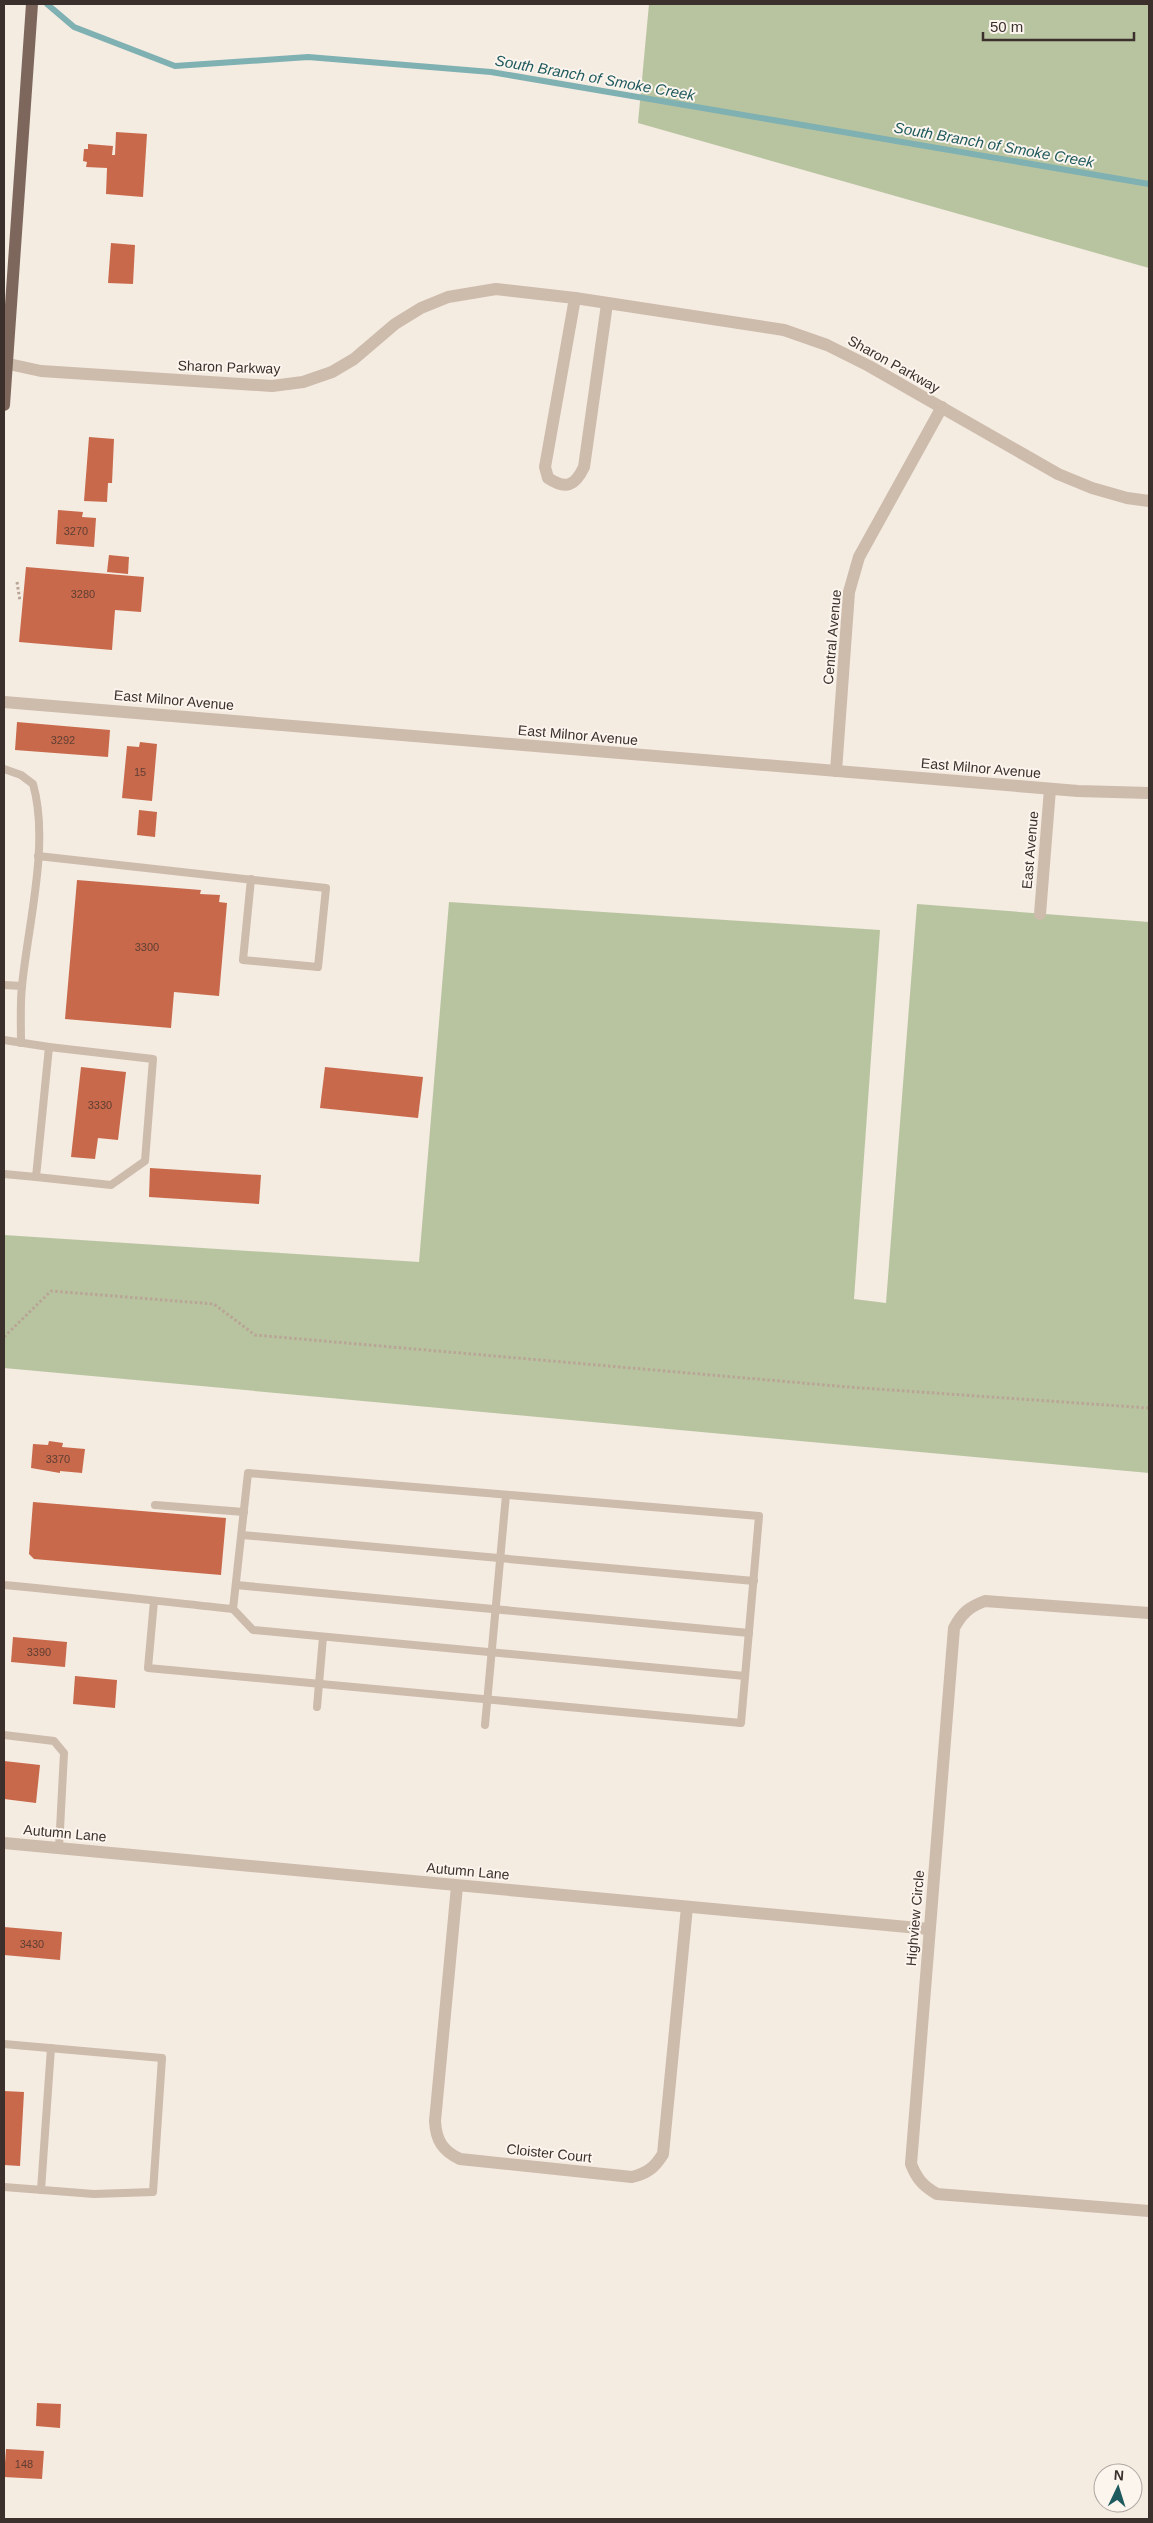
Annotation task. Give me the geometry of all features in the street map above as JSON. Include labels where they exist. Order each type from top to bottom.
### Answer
[{"type":"main road","points":[[4,405],[9,255],[32,4]]},
{"type":"street","name":"Sharon Parkway","points":[[5,364],[41,371],[272,386],[303,382],[332,372],[354,359],[395,324],[421,308],[448,297],[496,289],[575,298],[784,330],[827,345],[942,407],[1058,474],[1092,488],[1127,498],[1149,501]]},
{"type":"street","points":[[575,298],[545,467],[548,478],[558,484],[568,485],[577,480],[584,467],[607,304]]},
{"type":"street","name":"Central Avenue","points":[[836,770],[850,592],[859,557],[942,407]]},
{"type":"street","name":"East Milnor Avenue","points":[[4,702],[1050,789],[1149,793]]},
{"type":"street","name":"East Avenue","points":[[1040,914],[1050,789]]},
{"type":"street","name":"Highview Circle","points":[[1149,1613],[992,1600],[972,1606],[961,1615],[954,1628],[912,2164],[916,2177],[925,2188],[937,2194],[1149,2212]]},
{"type":"street","name":"Autumn Lane","points":[[4,1843],[929,1929]]},
{"type":"street","name":"Cloister Court","points":[[457,1886],[435,2122],[441,2146],[450,2154],[460,2159],[632,2177],[644,2174],[656,2166],[663,2154],[686,1907]]},
{"type":"lane","points":[[4,769],[21,775],[33,784],[38,800],[38,856],[22,986],[21,1043]]},
{"type":"lane","points":[[38,856],[326,888],[318,967],[243,960],[251,880]]},
{"type":"lane","points":[[4,985],[22,986]]},
{"type":"lane","points":[[4,1040],[153,1059],[145,1161],[111,1185],[4,1174]]},
{"type":"lane","points":[[36,1176],[49,1047]]},
{"type":"lane","points":[[154,1601],[148,1668],[741,1723],[759,1516],[248,1473],[233,1609]]},
{"type":"lane","points":[[485,1725],[506,1495]]},
{"type":"lane","points":[[155,1505],[244,1512]]},
{"type":"lane","points":[[242,1534],[754,1581]]},
{"type":"lane","points":[[4,1585],[233,1609],[254,1630],[745,1676]]},
{"type":"lane","points":[[236,1585],[749,1633]]},
{"type":"lane","points":[[317,1707],[322,1637]]},
{"type":"lane","points":[[4,1735],[54,1741],[64,1753],[59,1848]]},
{"type":"lane","points":[[4,2044],[162,2058],[153,2192],[94,2194],[4,2187]]},
{"type":"lane","points":[[41,2190],[51,2048]]},
{"type":"path","points":[[17,582],[20,601]]},
{"type":"path","points":[[4,1337],[51,1292],[214,1304],[255,1335],[848,1387],[1149,1408]]},
{"type":"green space","points":[[649,4],[1149,4],[1149,268],[638,123]]},
{"type":"green space","points":[[449,902],[880,930],[854,1299],[886,1303],[917,904],[1149,922],[1149,1473],[4,1368],[4,1235],[419,1262]]},
{"type":"building","points":[[116,132],[147,134],[143,197],[106,194],[107,168],[86,167],[87,162],[83,161],[84,149],[88,149],[88,144],[113,146],[112,155],[115,155]]},
{"type":"building","points":[[111,243],[135,245],[133,284],[108,283]]},
{"type":"building","points":[[89,437],[114,439],[112,483],[108,483],[107,502],[84,501]]},
{"type":"building","points":[[58,510],[83,512],[82,517],[96,518],[94,547],[56,544]]},
{"type":"building","points":[[109,555],[129,557],[128,574],[107,572]]},
{"type":"building","points":[[26,567],[144,577],[141,612],[115,610],[112,650],[19,642]]},
{"type":"building","points":[[17,722],[110,730],[108,757],[15,750]]},
{"type":"building","points":[[140,742],[157,744],[152,801],[122,798],[127,746],[139,747]]},
{"type":"building","points":[[139,810],[157,812],[155,837],[137,835]]},
{"type":"building","points":[[77,880],[201,890],[200,894],[220,895],[219,902],[227,903],[219,996],[174,992],[171,1028],[65,1019]]},
{"type":"building","points":[[81,1067],[126,1072],[118,1140],[98,1138],[95,1159],[71,1157]]},
{"type":"building","points":[[325,1067],[423,1077],[418,1118],[320,1108]]},
{"type":"building","points":[[150,1168],[261,1175],[259,1204],[149,1197]]},
{"type":"building","points":[[49,1441],[63,1443],[62,1447],[85,1449],[82,1473],[60,1471],[60,1473],[31,1468],[33,1444],[48,1445]]},
{"type":"building","points":[[33,1502],[226,1518],[221,1575],[34,1559],[29,1554]]},
{"type":"building","points":[[13,1637],[67,1642],[65,1667],[11,1662]]},
{"type":"building","points":[[75,1676],[117,1680],[115,1708],[73,1704]]},
{"type":"building","points":[[4,1761],[40,1765],[36,1803],[4,1799]]},
{"type":"building","points":[[4,1927],[62,1932],[60,1960],[4,1955]]},
{"type":"building","points":[[4,2091],[24,2092],[20,2166],[4,2165]]},
{"type":"building","points":[[37,2403],[61,2404],[60,2428],[36,2426]]},
{"type":"building","points":[[6,2449],[44,2451],[42,2479],[4,2477]]},
{"type":"waterway","name":"South Branch of Smoke Creek","points":[[47,4],[74,27],[175,66],[308,57],[491,72],[1149,184]]}]
